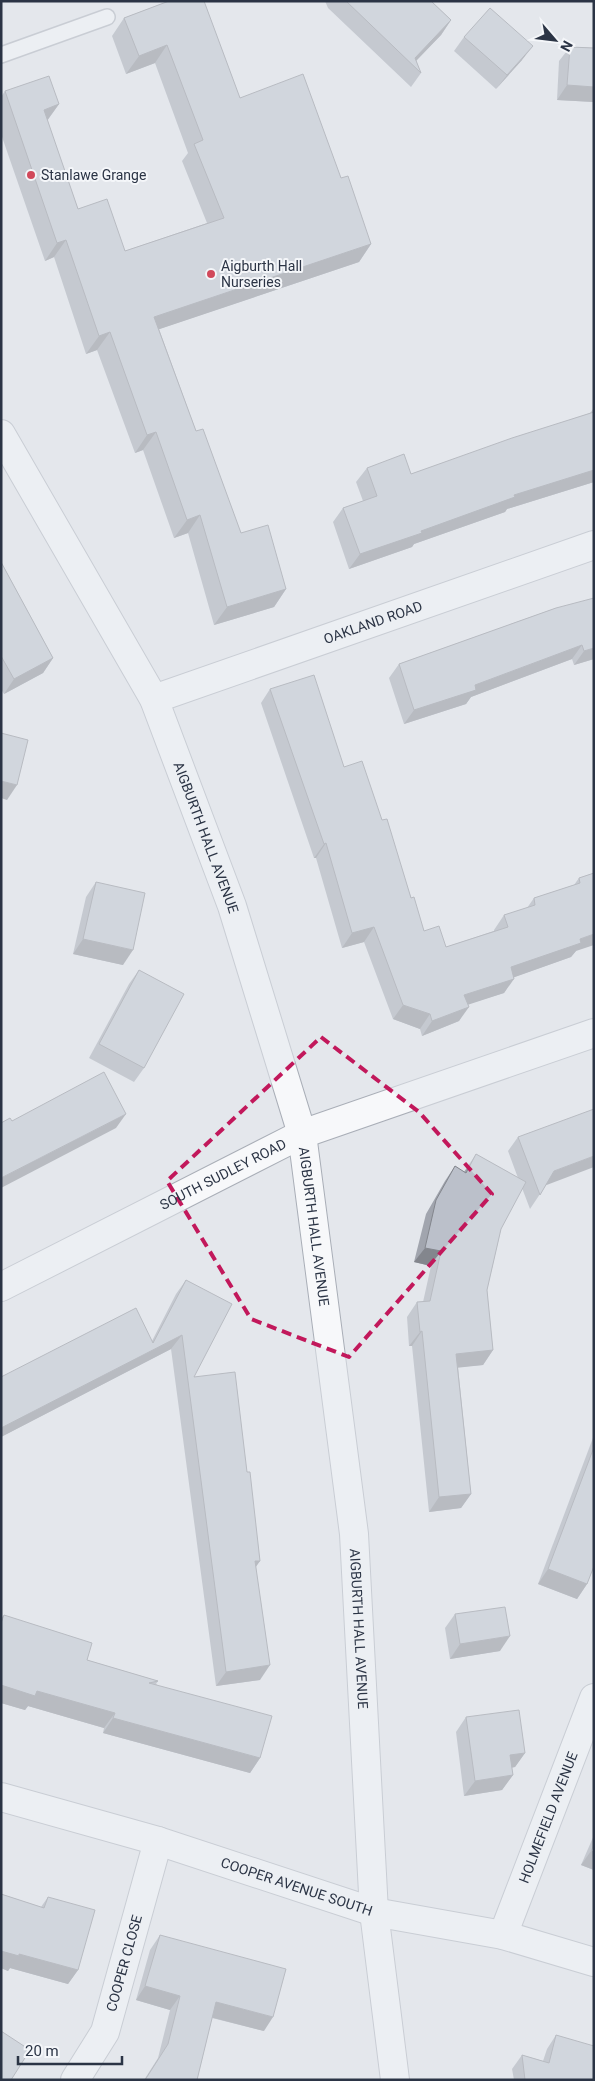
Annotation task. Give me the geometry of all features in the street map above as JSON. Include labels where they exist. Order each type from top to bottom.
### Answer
[{"type":"street","name":"AIGBURTH HALL AVENUE","points":[[1,434],[154,699],[232,906],[302,1134],[354,1534],[374,1912],[395,2080]]},
{"type":"street","name":"OAKLAND ROAD","points":[[154,699],[594,545]]},
{"type":"street","name":"SOUTH SUDLEY ROAD","points":[[1,1287],[302,1134],[594,1033]]},
{"type":"street","name":"HOLMEFIELD AVENUE","points":[[503,1934],[594,1698]]},
{"type":"street","name":"COOPER AVENUE SOUTH","points":[[1,1797],[158,1841],[374,1912],[503,1934],[594,1962]]},
{"type":"street","name":"COOPER CLOSE","points":[[75,2080],[105,2032],[158,1841]]},
{"type":"lane","points":[[1,55],[107,17]]},
{"type":"highlighted area","points":[[321,1037],[419,1112],[492,1194],[349,1357],[251,1319],[167,1181]]},
{"type":"building","points":[[169,1],[204,1],[240,98],[303,74],[341,178],[348,176],[371,244],[154,317],[196,431],[203,429],[241,533],[268,525],[286,589],[227,607],[200,515],[187,520],[156,432],[147,435],[110,332],[99,336],[66,240],[57,243],[5,91],[49,76],[59,104],[44,110],[78,209],[107,199],[125,251],[224,218],[194,144],[203,140],[167,45],[139,56],[124,18]]},
{"type":"building","points":[[346,1],[431,1],[451,20],[415,58],[421,73]]},
{"type":"building","points":[[490,8],[533,46],[507,75],[464,37]]},
{"type":"building","points":[[570,47],[594,48],[594,87],[567,85]]},
{"type":"building","points":[[594,412],[594,470],[514,495],[515,497],[421,531],[422,533],[360,554],[343,508],[377,496],[367,468],[404,454],[411,474],[512,438]]},
{"type":"building","points":[[1,562],[53,658],[14,679],[1,656]]},
{"type":"building","points":[[594,598],[594,648],[584,651],[582,645],[475,685],[476,690],[414,710],[399,664],[556,608]]},
{"type":"building","points":[[314,675],[344,767],[362,761],[382,820],[387,819],[411,898],[414,897],[424,931],[439,926],[446,947],[508,927],[504,915],[535,905],[534,898],[580,883],[579,878],[594,873],[594,934],[580,939],[581,943],[511,967],[514,979],[464,995],[469,1007],[432,1021],[430,1014],[403,1005],[374,927],[352,933],[326,843],[324,844],[270,689]]},
{"type":"building","points":[[1,733],[28,740],[17,785],[1,781]]},
{"type":"building","points":[[96,882],[145,893],[133,950],[83,939]]},
{"type":"building","points":[[139,970],[184,994],[144,1068],[99,1044]]},
{"type":"building","points":[[104,1072],[126,1114],[1,1178],[1,1123],[10,1118],[12,1121]]},
{"type":"building","points":[[594,1109],[594,1156],[554,1171],[540,1195],[518,1137]]},
{"type":"building","points":[[476,1154],[526,1182],[501,1229],[487,1290],[493,1350],[456,1354],[471,1494],[439,1497],[422,1331],[420,1332],[417,1302],[430,1301],[441,1251],[425,1248],[436,1200],[455,1166],[466,1173]]},
{"type":"building","points":[[186,1280],[232,1304],[194,1377],[235,1372],[247,1472],[250,1472],[260,1561],[255,1561],[270,1665],[226,1672],[182,1335],[1,1428],[1,1377],[136,1308],[153,1343]]},
{"type":"building","points":[[594,1447],[594,1566],[587,1584],[548,1569]]},
{"type":"building","points":[[505,1607],[510,1636],[460,1644],[455,1614]]},
{"type":"building","points":[[4,1615],[92,1643],[87,1660],[158,1681],[149,1683],[272,1716],[260,1758],[113,1718],[115,1713],[37,1691],[35,1696],[1,1685],[1,1623]]},
{"type":"building","points":[[519,1710],[525,1753],[510,1755],[513,1775],[475,1781],[466,1717]]},
{"type":"building","points":[[1,1894],[44,1908],[48,1897],[95,1910],[78,1970],[1,1951]]},
{"type":"building","points":[[160,1935],[286,1969],[273,2017],[216,2002],[197,2080],[145,2080],[168,2044],[180,1996],[145,1986]]},
{"type":"building","points":[[1,2031],[30,2050],[11,2080],[1,2080]]},
{"type":"building","points":[[556,2035],[594,2046],[594,2080],[525,2080],[522,2055],[549,2063]]},
{"type":"place","name":"Stanlawe Grange","points":[[31,175]]},
{"type":"place","name":"Aigburth Hall Nurseries","points":[[211,274]]}]
